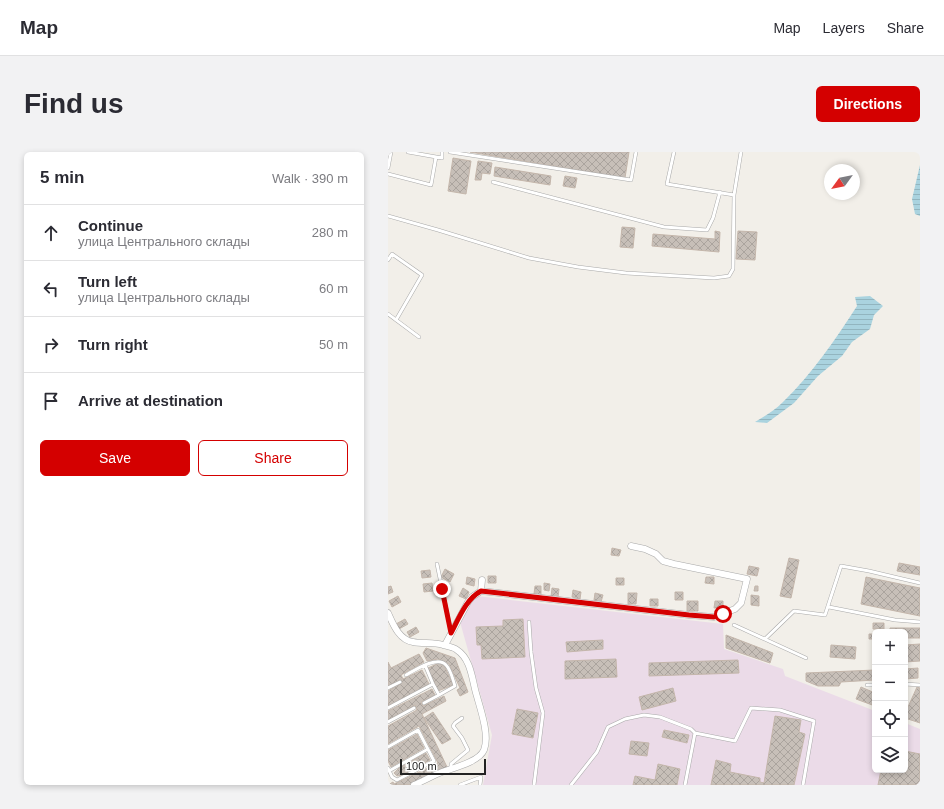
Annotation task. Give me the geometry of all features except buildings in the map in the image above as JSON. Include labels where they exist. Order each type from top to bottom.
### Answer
[{"type":"street","points":[[445,645],[468,602],[472,597],[481,591],[714,617],[735,609],[741,602],[747,579],[663,561],[656,554],[645,549],[631,546]]},
{"type":"street","points":[[481,591],[482,580]]},
{"type":"street","points":[[388,613],[395,629],[403,637],[412,642],[437,643],[445,645],[457,650],[466,659],[473,676],[483,718],[486,738],[484,751],[476,758],[460,766],[414,785]]},
{"type":"lane","points":[[388,168],[391,152]]},
{"type":"lane","points":[[408,152],[442,158],[442,152]]},
{"type":"lane","points":[[450,152],[631,180],[636,152]]},
{"type":"lane","points":[[674,152],[667,184],[734,195]]},
{"type":"lane","points":[[388,216],[529,258],[571,266],[626,274],[714,278],[729,276],[733,269],[734,195],[741,152]]},
{"type":"lane","points":[[388,174],[431,185],[436,157]]},
{"type":"lane","points":[[493,182],[664,227],[708,230],[714,218],[720,192]]},
{"type":"lane","points":[[388,260],[392,254],[422,275],[396,320]]},
{"type":"lane","points":[[388,314],[419,337]]},
{"type":"lane","points":[[437,564],[451,633]]},
{"type":"lane","points":[[765,639],[794,611],[825,615],[829,607],[841,566],[920,583]]},
{"type":"lane","points":[[829,607],[895,620],[920,622]]},
{"type":"lane","points":[[529,622],[536,688],[543,713],[534,785]]},
{"type":"lane","points":[[734,625],[806,658]]},
{"type":"lane","points":[[406,675],[429,663],[440,661],[446,665],[455,686],[424,703]]},
{"type":"lane","points":[[424,665],[439,695]]},
{"type":"lane","points":[[388,688],[400,682]]},
{"type":"lane","points":[[388,708],[433,684]]},
{"type":"lane","points":[[908,684],[920,685]]},
{"type":"lane","points":[[867,685],[872,685]]},
{"type":"lane","points":[[388,722],[414,708]]},
{"type":"lane","points":[[571,785],[597,752],[608,727],[625,719],[644,715],[660,717],[691,729],[695,733],[735,741],[751,708],[780,710],[814,721],[803,785]]},
{"type":"lane","points":[[451,769],[451,764],[468,750],[462,738],[453,726],[462,718]]},
{"type":"lane","points":[[388,747],[418,730],[428,749],[434,761],[397,780],[392,777],[389,769],[428,749]]},
{"type":"lane","points":[[685,785],[695,733]]},
{"type":"lane","points":[[388,780],[392,777]]},
{"type":"lane","points":[[460,785],[482,777],[480,785]]},
{"type":"shaded area","points":[[476,596],[723,624],[724,649],[783,669],[785,676],[872,710],[872,773],[908,773],[908,724],[920,729],[920,785],[483,785],[492,735],[460,622]]},
{"type":"water","points":[[920,165],[920,216],[915,214],[912,199]]},
{"type":"water","points":[[870,296],[883,306],[874,315],[870,329],[852,342],[842,356],[818,376],[794,403],[767,423],[755,422],[780,405],[804,380],[832,344],[857,306],[855,297]]},
{"type":"route","points":[[442,589],[451,633],[468,602],[476,593],[481,591],[689,615],[714,617],[723,614]]}]
